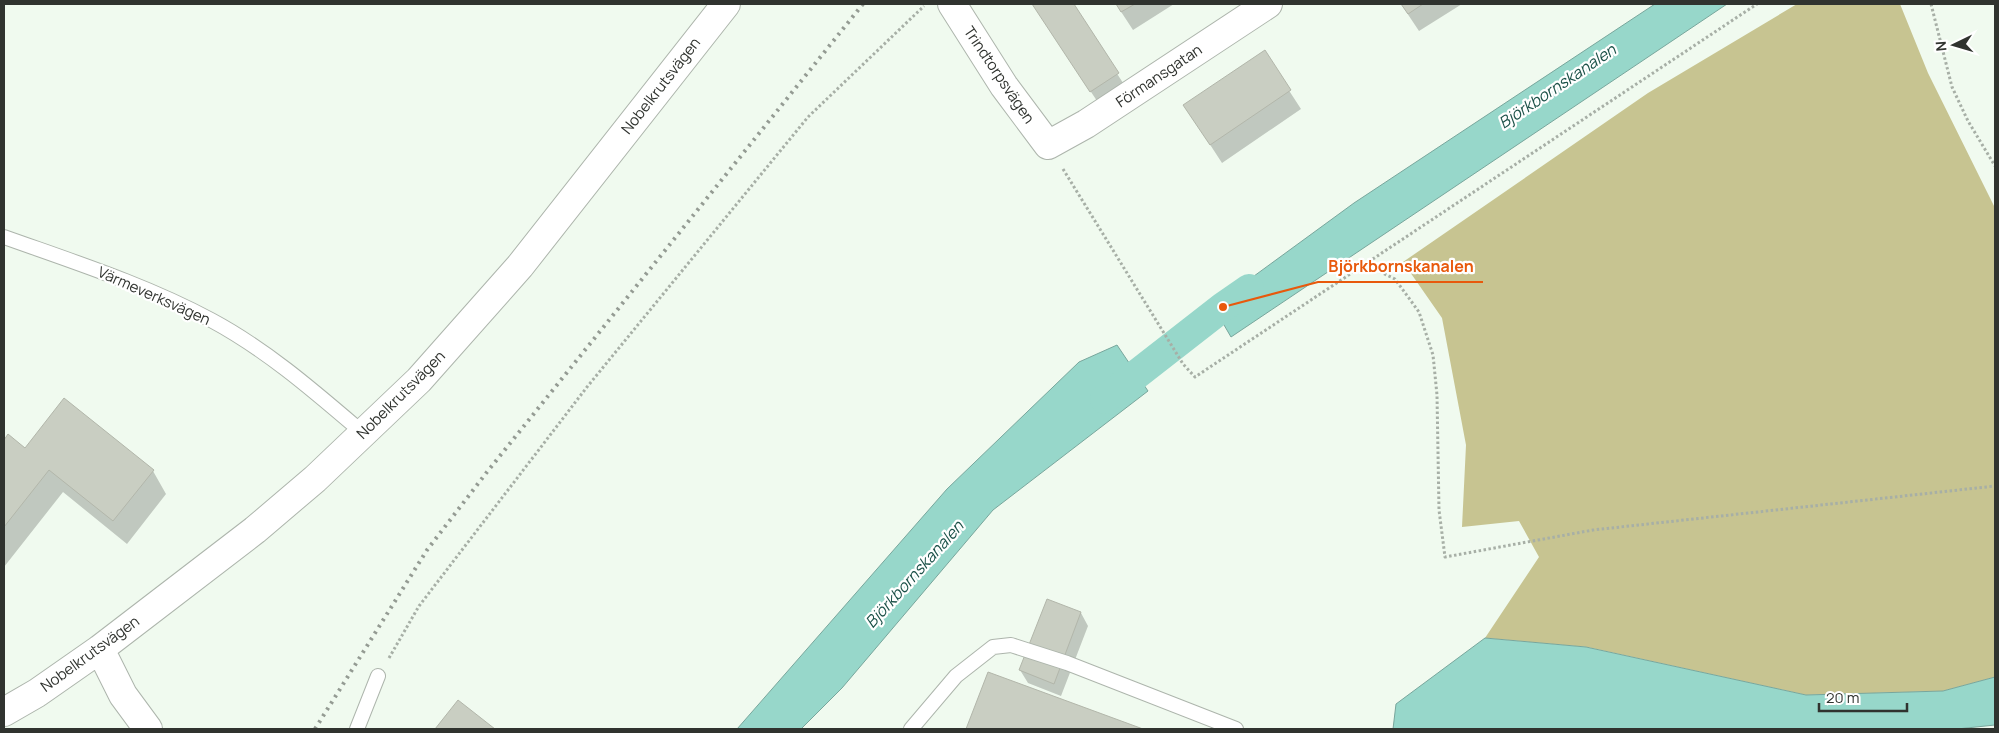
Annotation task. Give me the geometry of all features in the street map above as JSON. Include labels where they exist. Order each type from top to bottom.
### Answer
[{"type":"street","name":"Nobelkrutsvägen","points":[[4,712],[37,693],[100,649],[256,530],[315,479],[419,380],[520,266],[726,4]]},
{"type":"street","name":"Förmansgatan","points":[[1048,145],[1086,124],[1268,4]]},
{"type":"street","name":"Trindtorpsvägen","points":[[959,6],[1004,86],[1048,145]]},
{"type":"street","points":[[100,649],[123,695],[148,729]]},
{"type":"lane","name":"Värmeverksvägen","points":[[4,237],[163,296],[212,320],[257,348],[302,381],[363,433]]},
{"type":"lane","points":[[911,729],[956,676],[993,647],[1012,645],[1067,663],[1236,729]]},
{"type":"lane","points":[[357,729],[378,676]]},
{"type":"path","points":[[378,676],[419,606],[588,387],[808,117],[926,4]]},
{"type":"path","points":[[1048,145],[1183,364],[1195,377],[1757,4]]},
{"type":"path","points":[[1931,4],[1952,87],[1968,121],[1995,166]]},
{"type":"path","points":[[1366,265],[1395,279],[1419,312],[1433,355],[1437,395],[1439,510],[1445,557],[1593,530],[1995,486]]},
{"type":"shaded area","points":[[1797,4],[1900,4],[1928,73],[1995,208],[1995,677],[1943,691],[1806,695],[1587,647],[1485,638],[1539,557],[1519,521],[1462,527],[1466,445],[1442,318],[1403,262],[1648,93]]},
{"type":"water","points":[[1655,4],[1727,4],[1231,337],[1213,306],[1354,203]]},
{"type":"water","points":[[1117,345],[1148,391],[993,510],[842,688],[801,729],[737,729],[947,489],[1079,362]]},
{"type":"water","points":[[1485,638],[1586,647],[1806,695],[1943,691],[1995,677],[1995,725],[1957,729],[1393,729],[1396,704]]},
{"type":"building","points":[[1032,4],[1074,4],[1119,73],[1090,92]]},
{"type":"building","points":[[1116,4],[1135,4],[1121,12]]},
{"type":"building","points":[[1401,4],[1423,4],[1408,14]]},
{"type":"building","points":[[1265,50],[1291,90],[1210,145],[1183,105]]},
{"type":"building","points":[[64,398],[154,470],[113,521],[49,470],[4,527],[4,440],[8,434],[25,448]]},
{"type":"building","points":[[1047,599],[1081,612],[1054,684],[1019,670]]},
{"type":"building","points":[[988,672],[1143,729],[966,729]]},
{"type":"building","points":[[458,700],[495,729],[435,729]]},
{"type":"waterway","name":"Björkbornskanalen","points":[[1105,399],[1249,289]]},
{"type":"railway","points":[[315,729],[427,550],[487,472],[863,4]]},
{"type":"place","name":"Björkbornskanalen","points":[[1223,307]]}]
